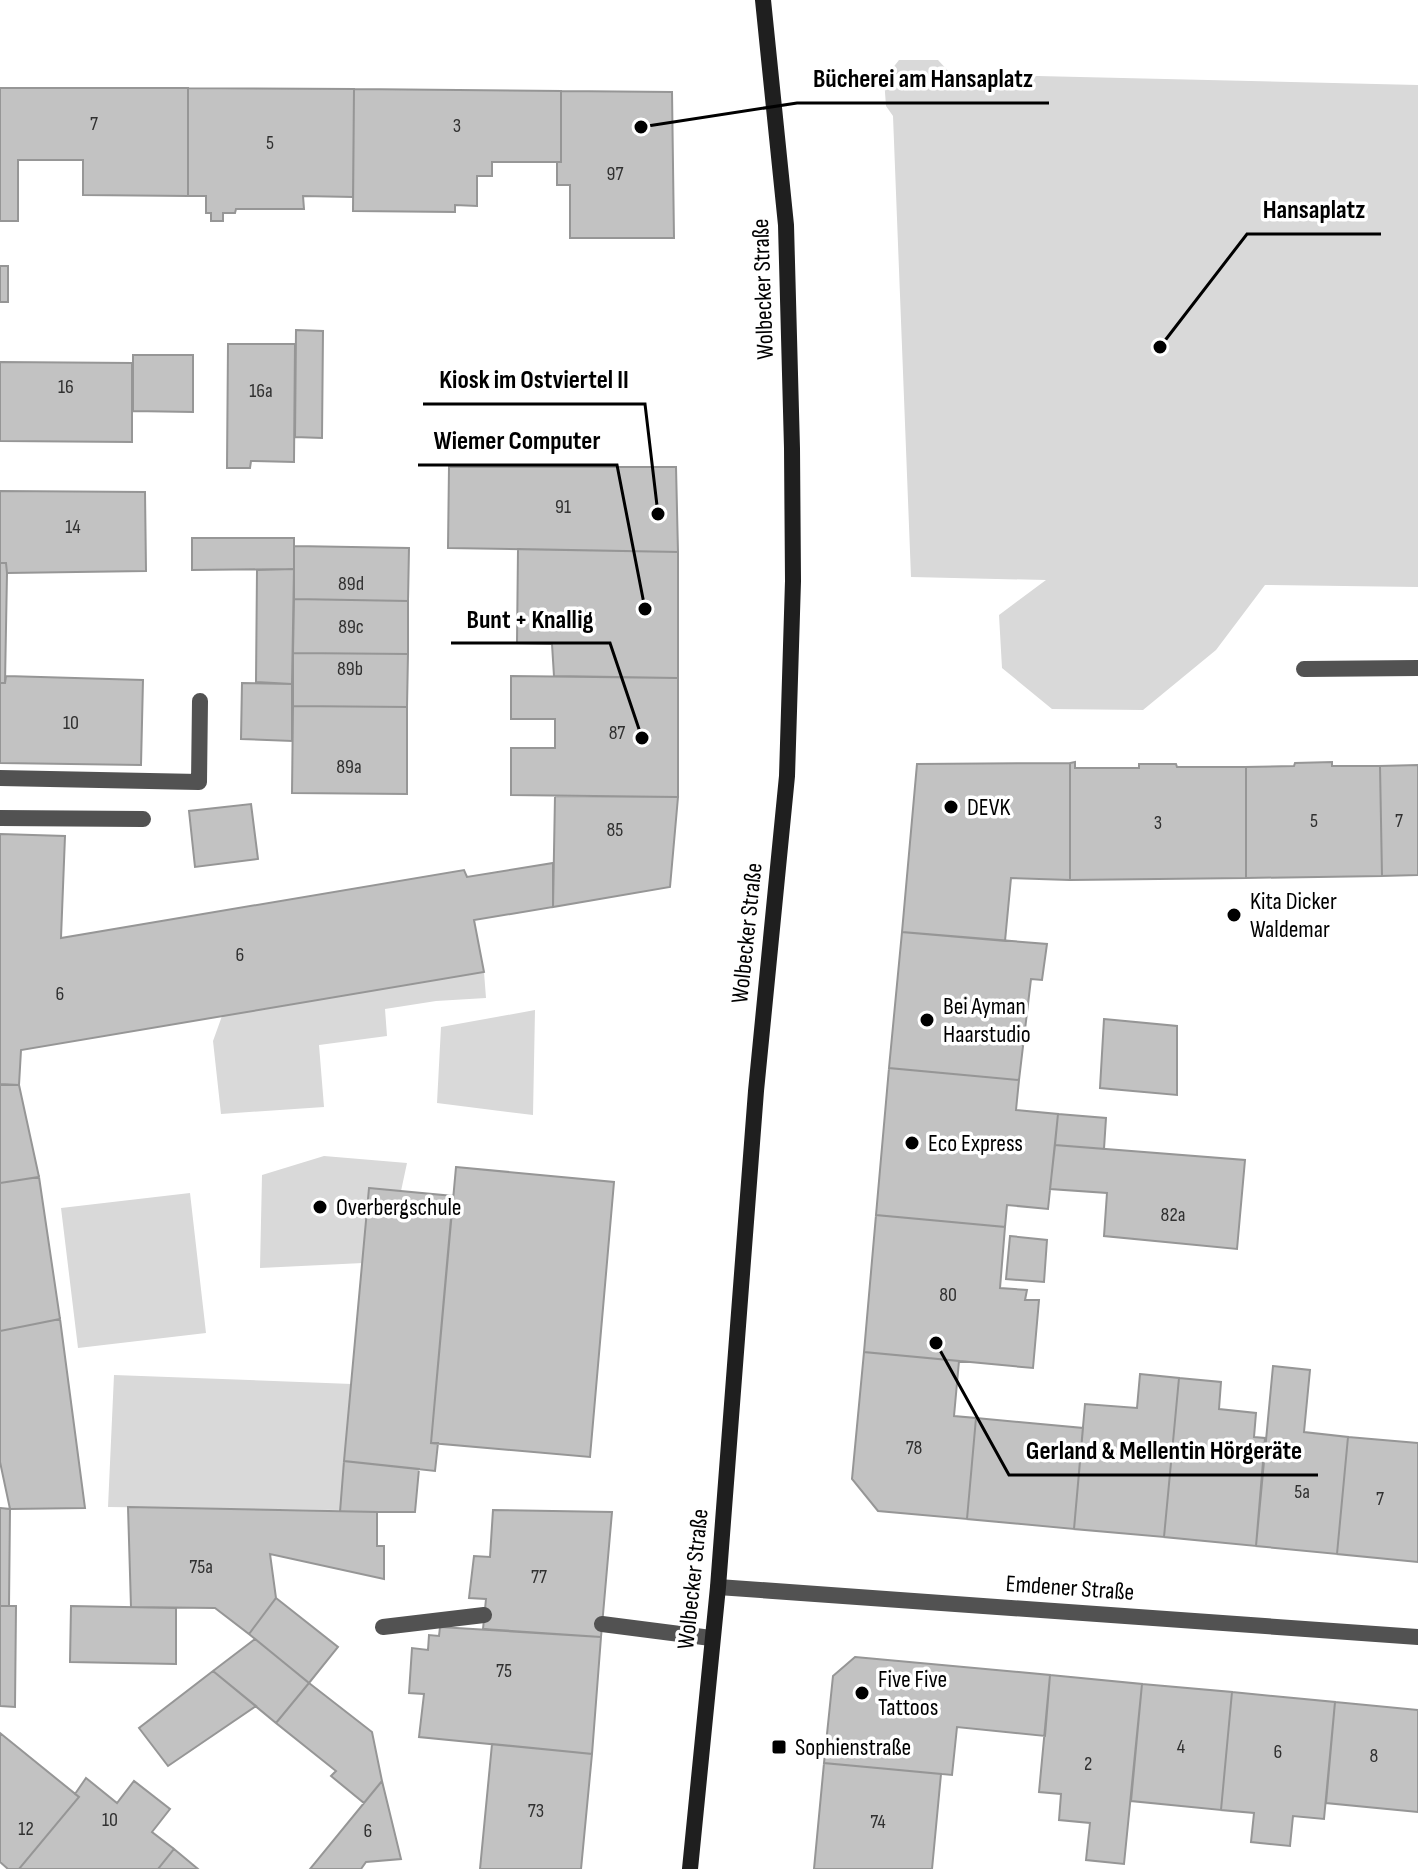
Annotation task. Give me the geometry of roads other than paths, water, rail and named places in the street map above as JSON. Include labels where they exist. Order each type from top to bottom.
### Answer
[{"type":"main road","name":"Wolbecker Straße","points":[[690,1869],[718,1587],[756,1091],[787,776],[792,612],[792,448],[786,225],[763,0]]},
{"type":"street","points":[[1304,669],[1418,668]]},
{"type":"street","points":[[0,778],[199,782],[200,701]]},
{"type":"street","points":[[0,818],[143,819]]},
{"type":"street","name":"Emdener Straße","points":[[718,1587],[1418,1637]]},
{"type":"street","points":[[383,1627],[484,1615]]},
{"type":"street","points":[[602,1624],[711,1638]]},
{"type":"place","name":"Bücherei am Hansaplatz","points":[[641,127]]},
{"type":"place","name":"Hansaplatz","points":[[1160,347]]},
{"type":"place","name":"Kiosk im Ostviertel II","points":[[658,514]]},
{"type":"place","name":"Wiemer Computer","points":[[645,609]]},
{"type":"place","name":"Bunt + Knallig","points":[[642,738]]},
{"type":"place","name":"DEVK","points":[[951,807]]},
{"type":"place","name":"Kita Dicker Waldemar","points":[[1234,915]]},
{"type":"place","name":"Bei Ayman Haarstudio","points":[[927,1020]]},
{"type":"place","name":"Eco Express","points":[[912,1143]]},
{"type":"place","name":"Overbergschule","points":[[320,1207]]},
{"type":"place","name":"Gerland & Mellentin Hörgeräte","points":[[936,1343]]},
{"type":"place","name":"Five Five Tattoos","points":[[862,1693]]},
{"type":"place","name":"Sophienstraße","points":[[779,1747]]}]
